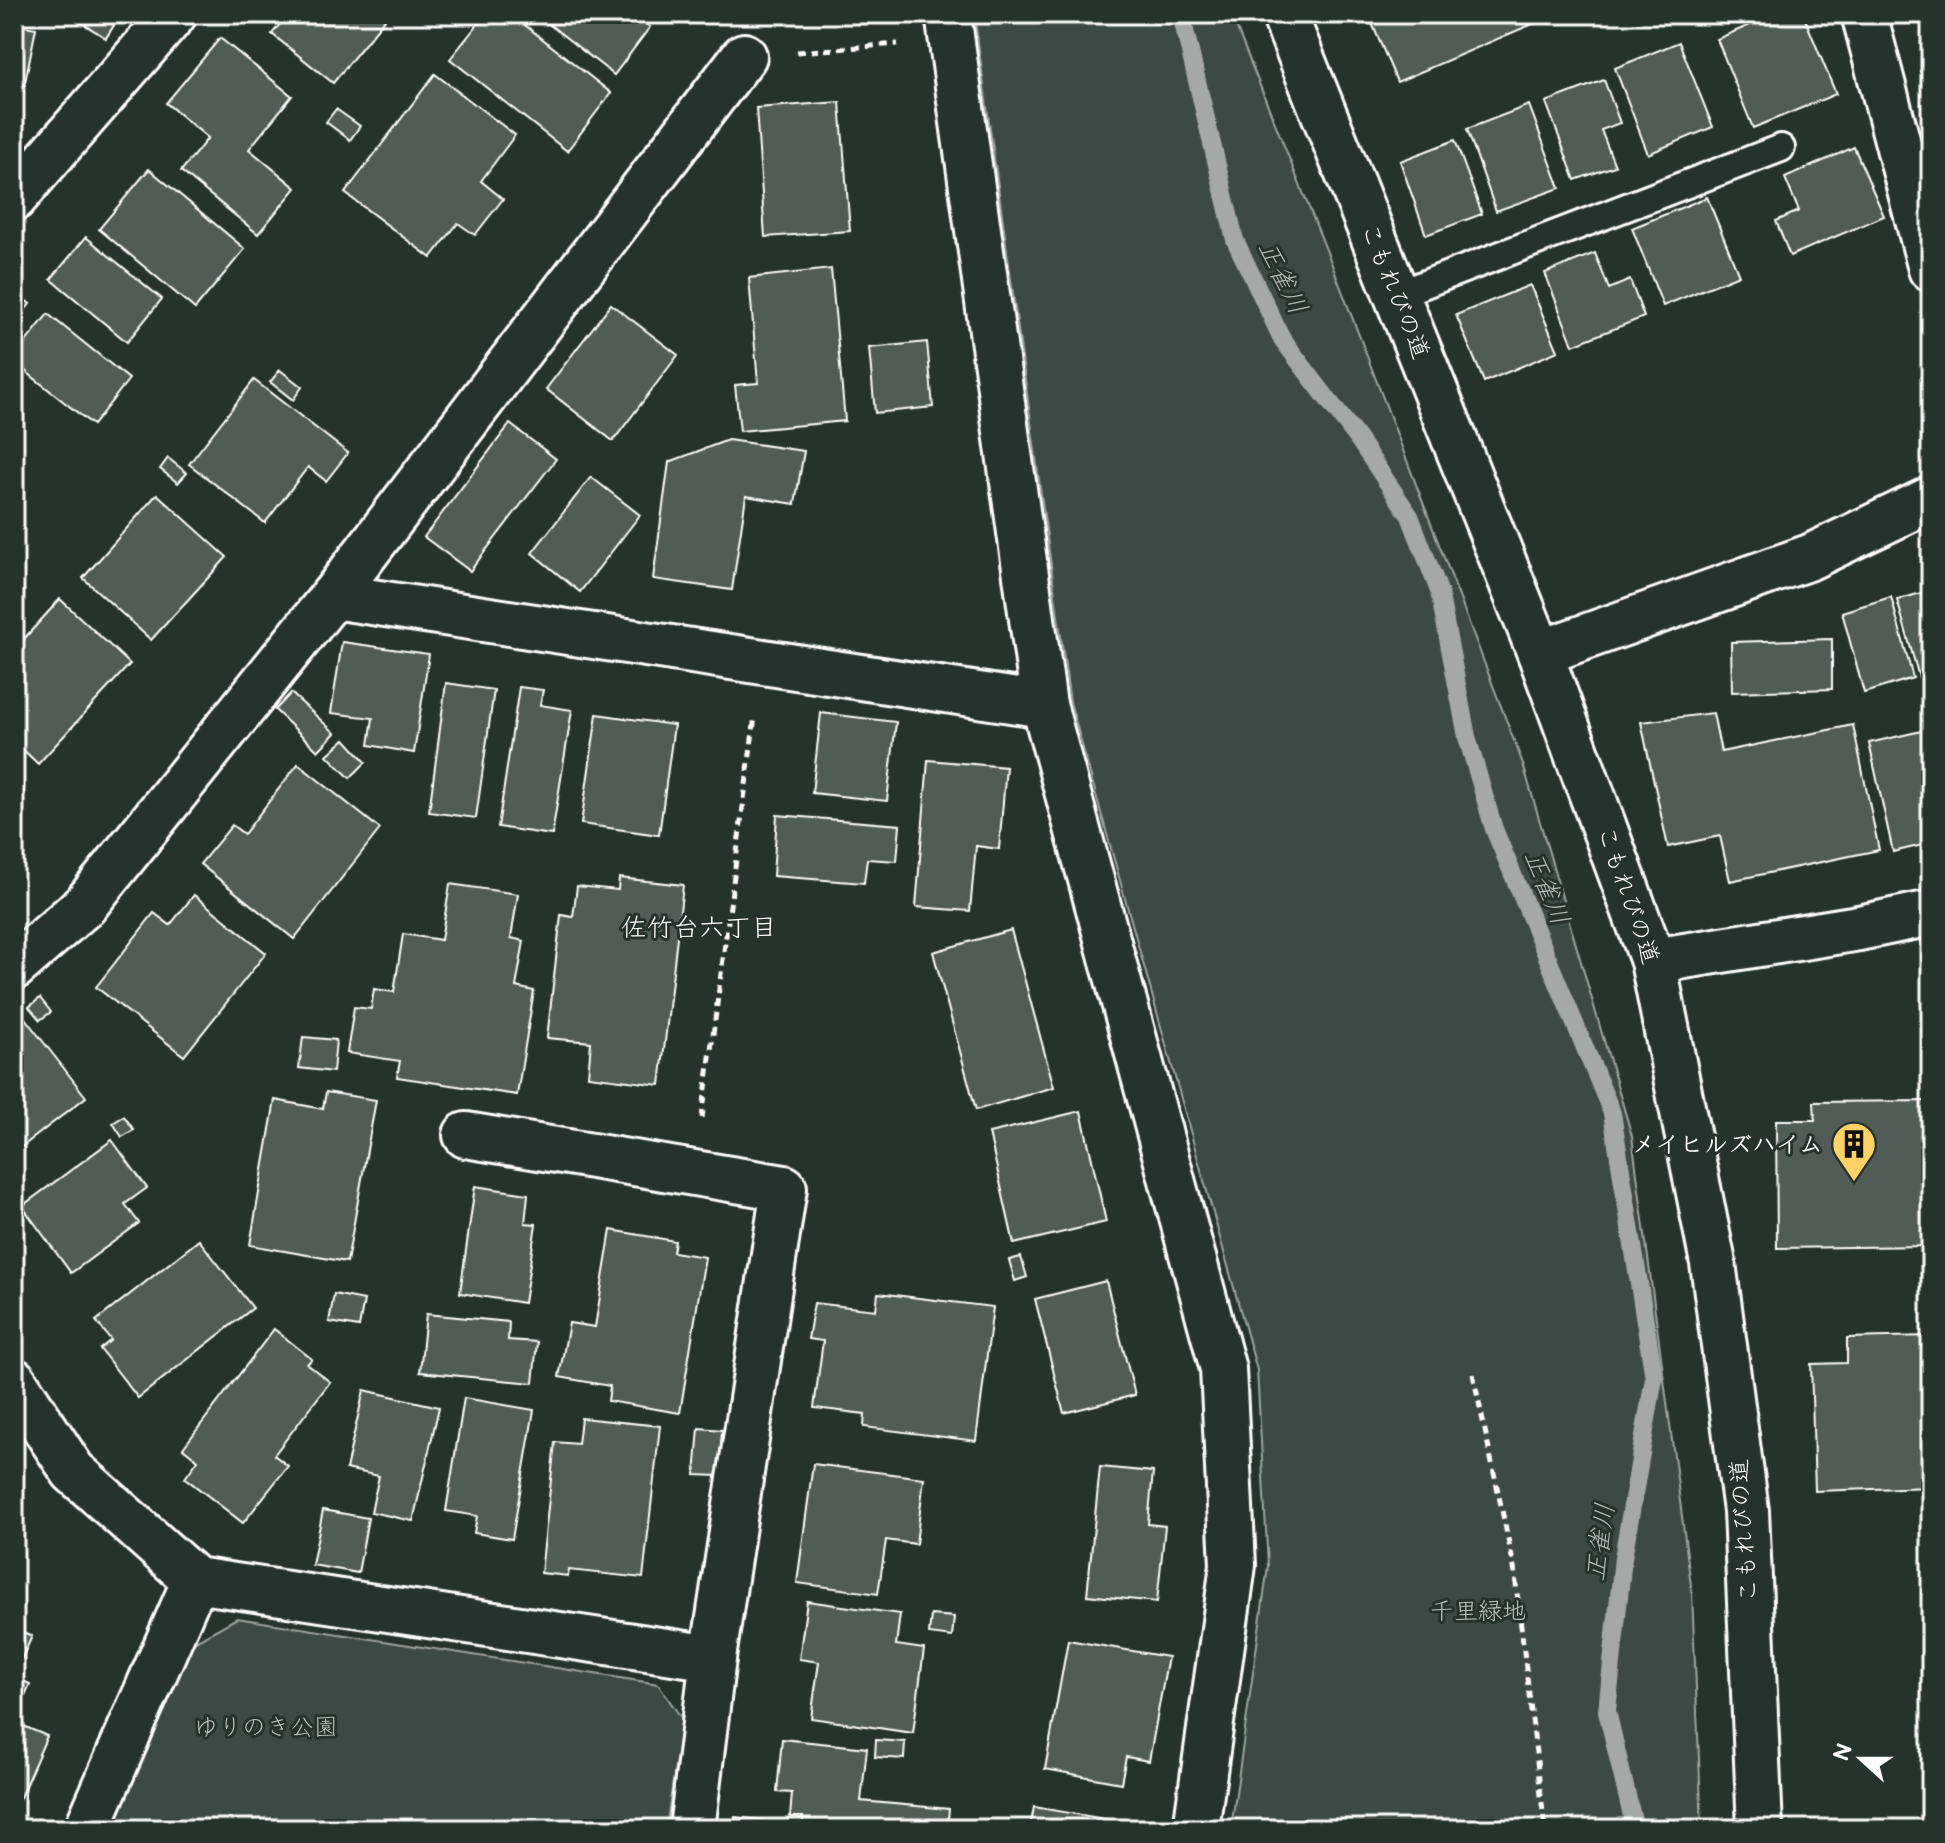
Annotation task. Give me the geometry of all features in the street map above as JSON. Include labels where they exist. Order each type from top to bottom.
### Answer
[{"type":"street","points":[[14,198],[174,14]]},
{"type":"street","name":"こもれびの道","points":[[1284,14],[1540,653],[1653,961],[1713,1263],[1746,1511],[1760,1829]]},
{"type":"street","points":[[1864,14],[1931,269]]},
{"type":"street","points":[[949,27],[1044,705],[1223,1369],[1233,1565],[1196,1829]]},
{"type":"street","points":[[14,967],[85,905],[333,596],[744,56]]},
{"type":"street","points":[[1540,653],[1810,557],[1931,499]]},
{"type":"street","points":[[333,596],[1044,705]]},
{"type":"street","points":[[1653,961],[1859,928],[1931,913]]},
{"type":"street","points":[[466,1135],[784,1188],[713,1658],[692,1829]]},
{"type":"street","points":[[14,1381],[73,1471],[195,1580],[713,1658]]},
{"type":"street","points":[[87,1829],[195,1580]]},
{"type":"lane","points":[[1396,295],[1781,148]]},
{"type":"path","points":[[744,56],[949,27]]},
{"type":"path","points":[[695,1171],[762,664]]},
{"type":"path","points":[[1473,1374],[1514,1567],[1545,1829]]},
{"type":"green space","name":"千里緑地","points":[[974,14],[1231,14],[1331,262],[1523,764],[1632,1136],[1692,1593],[1702,1829],[1231,1829],[1268,1566],[1257,1370],[1070,702]]},
{"type":"green space","name":"ゆりのき公園","points":[[237,1618],[658,1684],[682,1719],[666,1829],[108,1829],[190,1644]]},
{"type":"building","points":[[68,14],[121,14],[106,38]]},
{"type":"building","points":[[288,14],[389,14],[333,83],[272,34]]},
{"type":"building","points":[[486,14],[511,14],[611,93],[567,151],[450,59]]},
{"type":"building","points":[[536,14],[633,14],[650,27],[614,75]]},
{"type":"building","points":[[1368,14],[1531,14],[1535,23],[1397,82]]},
{"type":"building","points":[[1776,14],[1803,14],[1836,94],[1753,128],[1717,39]]},
{"type":"building","points":[[14,24],[36,28],[14,137]]},
{"type":"building","points":[[220,38],[292,96],[249,149],[296,188],[258,234],[181,171],[208,138],[166,103]]},
{"type":"building","points":[[1679,42],[1713,127],[1648,154],[1615,68]]},
{"type":"building","points":[[1931,68],[1931,106],[1920,71]]},
{"type":"building","points":[[435,74],[515,135],[481,181],[503,199],[475,235],[458,223],[431,258],[345,193]]},
{"type":"building","points":[[1604,80],[1620,123],[1601,130],[1615,166],[1575,180],[1546,102]]},
{"type":"building","points":[[840,102],[850,231],[765,237],[756,108]]},
{"type":"building","points":[[1529,105],[1560,188],[1496,211],[1467,129]]},
{"type":"building","points":[[336,109],[360,126],[350,140],[326,122]]},
{"type":"building","points":[[1455,140],[1482,214],[1426,235],[1400,161]]},
{"type":"building","points":[[1854,147],[1884,216],[1790,256],[1776,221],[1799,211],[1785,178]]},
{"type":"building","points":[[149,169],[245,249],[195,309],[99,229]]},
{"type":"building","points":[[1707,197],[1739,275],[1663,306],[1632,228]]},
{"type":"building","points":[[86,237],[162,299],[127,342],[51,279]]},
{"type":"building","points":[[1595,253],[1609,289],[1630,280],[1644,317],[1573,345],[1545,273]]},
{"type":"building","points":[[831,269],[845,421],[740,431],[735,385],[758,383],[749,278]]},
{"type":"building","points":[[1530,285],[1558,351],[1484,382],[1456,315]]},
{"type":"building","points":[[14,291],[30,304],[14,324]]},
{"type":"building","points":[[611,304],[678,355],[613,441],[546,389]]},
{"type":"building","points":[[48,314],[129,379],[93,425],[14,362],[14,357]]},
{"type":"building","points":[[927,342],[933,407],[875,413],[869,348]]},
{"type":"building","points":[[280,370],[302,387],[293,400],[270,382]]},
{"type":"building","points":[[254,380],[348,453],[326,481],[308,467],[265,523],[189,464]]},
{"type":"building","points":[[510,424],[556,459],[470,571],[424,537]]},
{"type":"building","points":[[728,440],[804,451],[795,504],[746,496],[732,590],[653,579],[669,462]]},
{"type":"building","points":[[168,458],[187,473],[178,483],[160,469]]},
{"type":"building","points":[[591,477],[640,515],[580,592],[532,553]]},
{"type":"building","points":[[157,494],[227,557],[151,640],[83,578]]},
{"type":"building","points":[[1931,590],[1931,689],[1923,691],[1897,600]]},
{"type":"building","points":[[1891,597],[1913,678],[1864,693],[1842,612]]},
{"type":"building","points":[[60,599],[130,664],[38,764],[14,741],[14,650]]},
{"type":"building","points":[[1832,639],[1832,689],[1732,692],[1731,642]]},
{"type":"building","points":[[342,642],[429,654],[414,753],[369,745],[373,718],[331,713]]},
{"type":"building","points":[[446,683],[494,690],[476,818],[429,812]]},
{"type":"building","points":[[519,687],[543,690],[540,705],[572,710],[552,835],[498,827]]},
{"type":"building","points":[[291,693],[335,733],[318,751],[275,710]]},
{"type":"building","points":[[821,713],[896,722],[887,801],[812,793]]},
{"type":"building","points":[[1713,713],[1721,752],[1853,725],[1879,850],[1730,881],[1720,836],[1668,847],[1641,722]]},
{"type":"building","points":[[597,714],[674,725],[659,835],[581,824]]},
{"type":"building","points":[[1930,729],[1931,843],[1893,852],[1869,743]]},
{"type":"building","points":[[345,739],[366,762],[350,778],[327,755]]},
{"type":"building","points":[[928,760],[1006,767],[999,849],[976,846],[970,911],[916,907]]},
{"type":"building","points":[[298,764],[380,829],[294,939],[200,864],[232,825],[244,834]]},
{"type":"building","points":[[14,777],[24,786],[14,797]]},
{"type":"building","points":[[777,815],[900,825],[897,861],[867,859],[864,883],[773,876]]},
{"type":"building","points":[[619,878],[683,885],[660,1085],[588,1076],[591,1042],[547,1038],[561,915],[573,917],[577,886],[618,890]]},
{"type":"building","points":[[450,884],[518,894],[511,938],[524,941],[516,987],[534,991],[517,1095],[397,1077],[400,1061],[347,1053],[354,1007],[371,1009],[374,989],[394,992],[403,934],[441,940]]},
{"type":"building","points":[[194,895],[266,953],[184,1056],[96,987],[154,913],[170,925]]},
{"type":"building","points":[[1011,930],[1054,1087],[976,1110],[933,952]]},
{"type":"building","points":[[40,998],[51,1012],[40,1020],[29,1007]]},
{"type":"building","points":[[21,1013],[86,1097],[14,1153],[14,1019]]},
{"type":"building","points":[[303,1037],[336,1040],[333,1072],[299,1068]]},
{"type":"building","points":[[326,1092],[376,1100],[347,1262],[250,1245],[275,1100],[323,1109]]},
{"type":"building","name":"メイヒルズハイム","points":[[1931,1101],[1931,1246],[1777,1248],[1776,1120],[1815,1120],[1814,1102]]},
{"type":"building","points":[[1081,1111],[1106,1222],[1014,1244],[989,1133]]},
{"type":"building","points":[[124,1116],[134,1130],[122,1137],[113,1123]]},
{"type":"building","points":[[112,1140],[147,1188],[125,1204],[139,1223],[71,1273],[22,1206]]},
{"type":"building","points":[[475,1186],[528,1194],[525,1223],[536,1224],[524,1303],[460,1293]]},
{"type":"building","points":[[611,1230],[675,1241],[673,1252],[705,1257],[680,1413],[608,1401],[610,1386],[559,1377],[569,1323],[595,1327]]},
{"type":"building","points":[[199,1240],[253,1308],[138,1398],[100,1349],[111,1340],[96,1321]]},
{"type":"building","points":[[1021,1257],[1027,1277],[1015,1281],[1009,1260]]},
{"type":"building","points":[[1106,1281],[1135,1395],[1064,1413],[1035,1299]]},
{"type":"building","points":[[878,1293],[993,1307],[976,1441],[864,1427],[865,1414],[814,1408],[823,1341],[808,1339],[814,1303],[876,1310]]},
{"type":"building","points":[[334,1294],[364,1300],[359,1327],[329,1322]]},
{"type":"building","points":[[426,1314],[509,1322],[508,1340],[537,1342],[533,1383],[420,1372]]},
{"type":"building","points":[[274,1329],[312,1359],[307,1364],[330,1382],[274,1455],[288,1466],[243,1523],[185,1478],[198,1460],[183,1448]]},
{"type":"building","points":[[1931,1336],[1931,1487],[1815,1491],[1811,1364],[1847,1363],[1847,1338]]},
{"type":"building","points":[[364,1390],[439,1407],[413,1521],[371,1512],[379,1476],[346,1469]]},
{"type":"building","points":[[464,1398],[534,1410],[512,1539],[474,1533],[477,1516],[446,1511]]},
{"type":"building","points":[[581,1418],[660,1426],[643,1578],[569,1570],[568,1576],[541,1573],[555,1442],[578,1444]]},
{"type":"building","points":[[699,1428],[722,1430],[719,1476],[695,1475]]},
{"type":"building","points":[[813,1464],[924,1478],[916,1544],[886,1540],[878,1594],[797,1583]]},
{"type":"building","points":[[1100,1467],[1153,1472],[1148,1524],[1165,1526],[1157,1602],[1087,1595]]},
{"type":"building","points":[[323,1510],[368,1518],[358,1573],[312,1565]]},
{"type":"building","points":[[807,1601],[900,1614],[896,1645],[924,1649],[913,1733],[811,1718],[819,1662],[799,1659]]},
{"type":"building","points":[[931,1615],[954,1617],[952,1637],[929,1634]]},
{"type":"building","points":[[14,1628],[32,1636],[14,1676]]},
{"type":"building","points":[[1068,1640],[1168,1657],[1149,1761],[1126,1757],[1121,1783],[1045,1769]]},
{"type":"building","points":[[14,1677],[30,1684],[14,1720]]},
{"type":"building","points":[[14,1722],[47,1736],[14,1811]]},
{"type":"building","points":[[782,1739],[867,1748],[861,1801],[949,1809],[947,1829],[802,1829],[803,1817],[790,1817],[792,1793],[777,1792]]},
{"type":"building","points":[[876,1740],[905,1742],[904,1759],[875,1757]]},
{"type":"building","points":[[1034,1807],[1111,1820],[1110,1829],[1030,1829]]},
{"type":"building","points":[[735,1817],[785,1823],[784,1829],[734,1829]]},
{"type":"waterway","name":"正雀川","points":[[1181,14],[1235,240],[1282,339],[1358,439],[1410,516],[1439,591],[1467,737],[1494,829],[1612,1113],[1654,1378],[1623,1558],[1607,1711],[1635,1829]]},
{"type":"place","name":"メイヒルズハイム","points":[[1854,1183]]},
{"type":"district","name":"佐竹台六丁目","points":[[699,928]]}]
